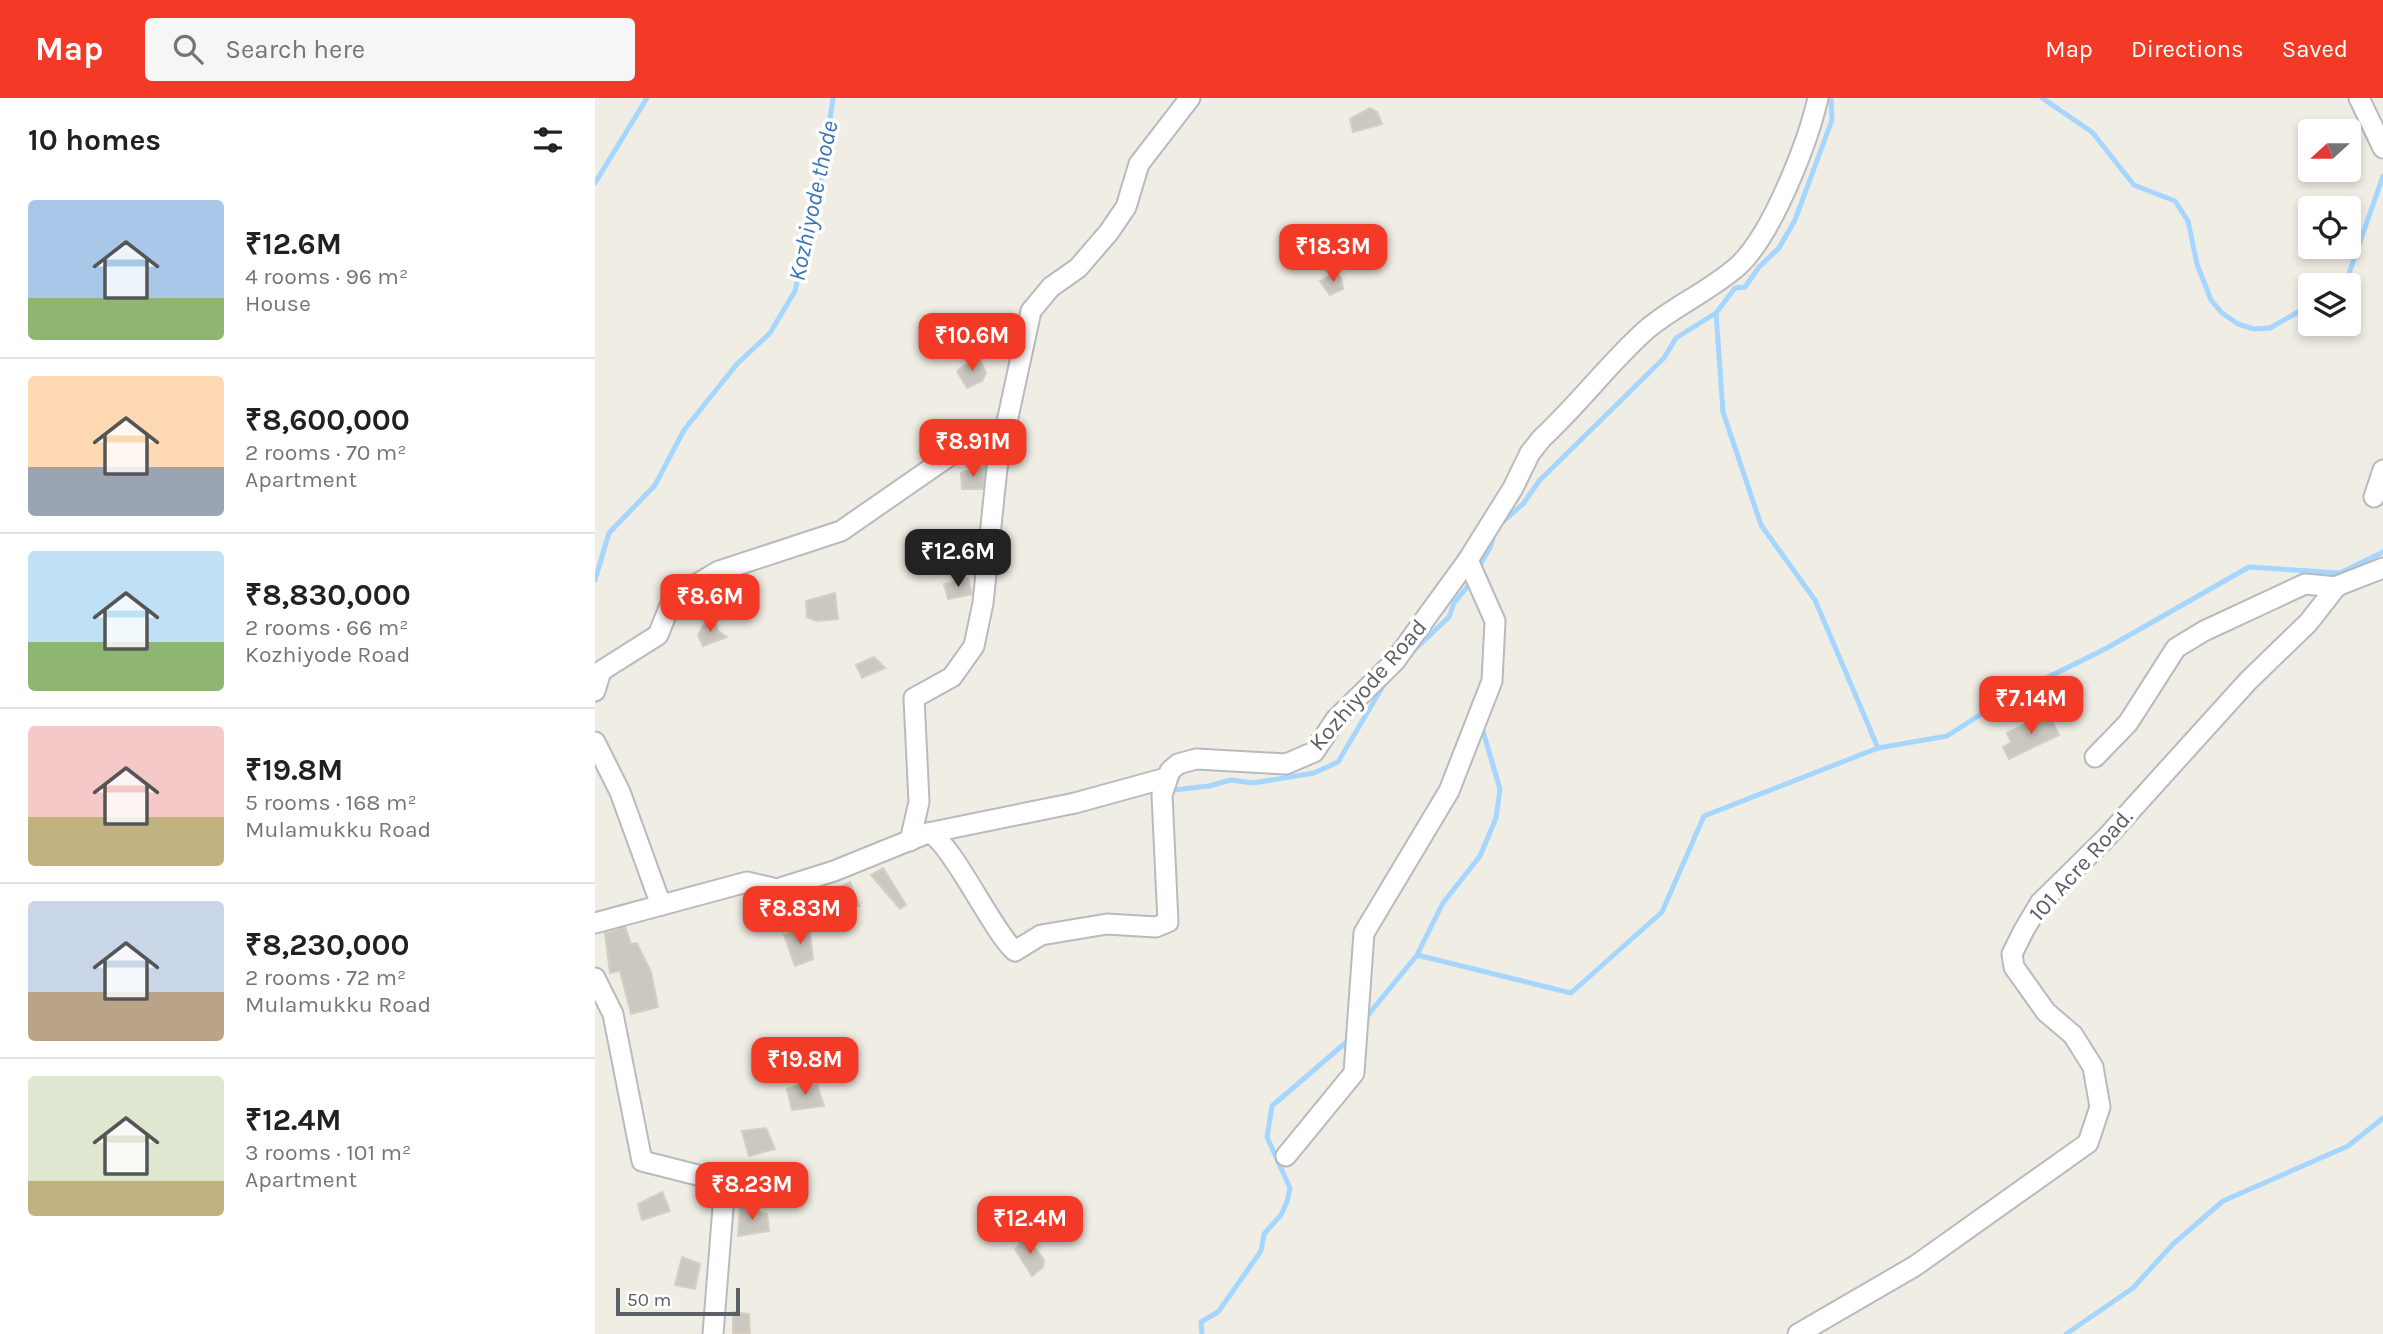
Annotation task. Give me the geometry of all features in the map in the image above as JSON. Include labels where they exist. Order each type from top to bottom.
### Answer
[{"type":"street","points":[[910,841],[919,802],[914,698],[952,677],[974,646],[983,603],[1002,443],[1031,311],[1051,287],[1078,268],[1109,232],[1126,207],[1139,164],[1190,98]]},
{"type":"street","name":"Kozhiyode Road","points":[[928,833],[1075,803],[1166,778],[1178,764],[1196,759],[1286,764],[1314,752],[1336,719],[1395,662],[1468,560],[1513,488],[1530,453],[1542,438],[1654,323],[1725,276],[1748,255],[1785,189],[1810,131],[1818,98]]},
{"type":"street","points":[[2359,98],[2383,148]]},
{"type":"street","points":[[595,691],[601,671],[658,635],[673,598],[719,571],[841,531],[955,452],[1002,443]]},
{"type":"street","points":[[2374,497],[2383,470]]},
{"type":"street","points":[[1286,1156],[1354,1073],[1364,933],[1449,791],[1492,681],[1495,621],[1468,560]]},
{"type":"street","name":"101 Acre Road.","points":[[1798,1334],[1915,1266],[2088,1143],[2099,1107],[2093,1067],[2073,1035],[2046,1013],[2028,989],[2014,967],[2012,954],[2041,903],[2105,839],[2248,681],[2308,623],[2333,586],[2383,568]]},
{"type":"street","points":[[2095,757],[2128,723],[2176,648],[2204,631],[2305,584],[2333,586]]},
{"type":"street","points":[[595,742],[619,792],[661,905]]},
{"type":"street","points":[[595,923],[747,882],[777,889],[928,833],[934,834],[948,851],[974,896],[1015,951],[1041,935],[1107,924],[1162,926],[1168,922],[1162,821],[1162,795],[1166,778]]},
{"type":"street","points":[[595,978],[613,1014],[642,1161],[725,1182],[713,1334]]},
{"type":"building","points":[[1370,108],[1377,112],[1382,124],[1353,132],[1350,119]]},
{"type":"building","points":[[1335,273],[1341,278],[1343,289],[1330,295],[1320,281]]},
{"type":"building","points":[[978,356],[986,373],[982,381],[967,388],[957,371]]},
{"type":"building","points":[[985,466],[983,489],[962,489],[961,473]]},
{"type":"building","points":[[944,533],[962,533],[966,550],[935,549],[930,538]]},
{"type":"building","points":[[968,578],[972,594],[948,599],[944,584]]},
{"type":"building","points":[[835,593],[838,619],[817,621],[807,617],[806,601]]},
{"type":"building","points":[[714,619],[718,631],[727,637],[703,646],[698,635],[703,626]]},
{"type":"building","points":[[874,657],[885,668],[862,678],[856,665]]},
{"type":"building","points":[[2048,713],[2059,735],[2009,759],[2003,747],[2011,743],[2007,733]]},
{"type":"building","points":[[883,868],[906,905],[900,909],[871,875]]},
{"type":"building","points":[[850,882],[859,906],[844,909],[829,892]]},
{"type":"building","points":[[625,927],[631,944],[637,943],[651,972],[658,1007],[631,1014],[620,971],[610,973],[605,933]]},
{"type":"building","points":[[809,927],[813,959],[795,966],[784,935]]},
{"type":"building","points":[[803,1084],[809,1089],[817,1085],[824,1106],[792,1110],[787,1089]]},
{"type":"building","points":[[766,1128],[775,1149],[749,1156],[742,1131]]},
{"type":"building","points":[[662,1192],[670,1211],[642,1220],[638,1204]]},
{"type":"building","points":[[740,1206],[767,1214],[769,1231],[738,1236]]},
{"type":"building","points":[[1026,1236],[1044,1260],[1043,1267],[1032,1276],[1015,1249]]},
{"type":"building","points":[[682,1257],[700,1264],[695,1289],[675,1285]]},
{"type":"building","points":[[733,1312],[749,1314],[750,1334],[733,1333]]},
{"type":"waterway","points":[[595,183],[647,98]]},
{"type":"waterway","name":"Kozhiyode thode","points":[[595,580],[609,533],[655,485],[684,430],[737,364],[770,333],[795,291],[822,176],[833,98]]},
{"type":"waterway","points":[[1500,524],[1523,504],[1539,481],[1664,358],[1676,338],[1716,313],[1735,288],[1745,287],[1759,267],[1779,248],[1795,220],[1832,120],[1831,98]]},
{"type":"waterway","points":[[2042,98],[2092,132],[2134,185],[2175,201],[2188,221],[2197,264],[2211,300],[2222,313],[2238,324],[2254,329],[2270,328],[2298,312]]},
{"type":"waterway","points":[[2349,273],[2383,176]]},
{"type":"waterway","points":[[1417,955],[1571,993],[1662,912],[1704,816],[1878,748],[1815,600],[1761,525],[1723,412],[1716,313]]},
{"type":"waterway","points":[[1477,570],[1490,548],[1495,532]]},
{"type":"waterway","points":[[1878,748],[1947,736],[2008,697],[2105,649],[2249,567],[2340,573],[2383,552]]},
{"type":"waterway","points":[[1411,653],[1449,617],[1454,603],[1468,586]]},
{"type":"waterway","points":[[1174,790],[1209,786],[1231,780],[1253,783],[1314,773],[1338,762],[1386,681]]},
{"type":"waterway","points":[[1364,1020],[1417,955],[1443,903],[1480,856],[1496,818],[1500,789],[1482,728]]},
{"type":"waterway","points":[[1202,1334],[1201,1322],[1218,1312],[1261,1251],[1264,1234],[1281,1215],[1287,1202],[1290,1188],[1267,1137],[1272,1106],[1350,1039]]},
{"type":"waterway","points":[[2066,1334],[2133,1288],[2173,1244],[2223,1201],[2348,1146],[2383,1118]]}]
